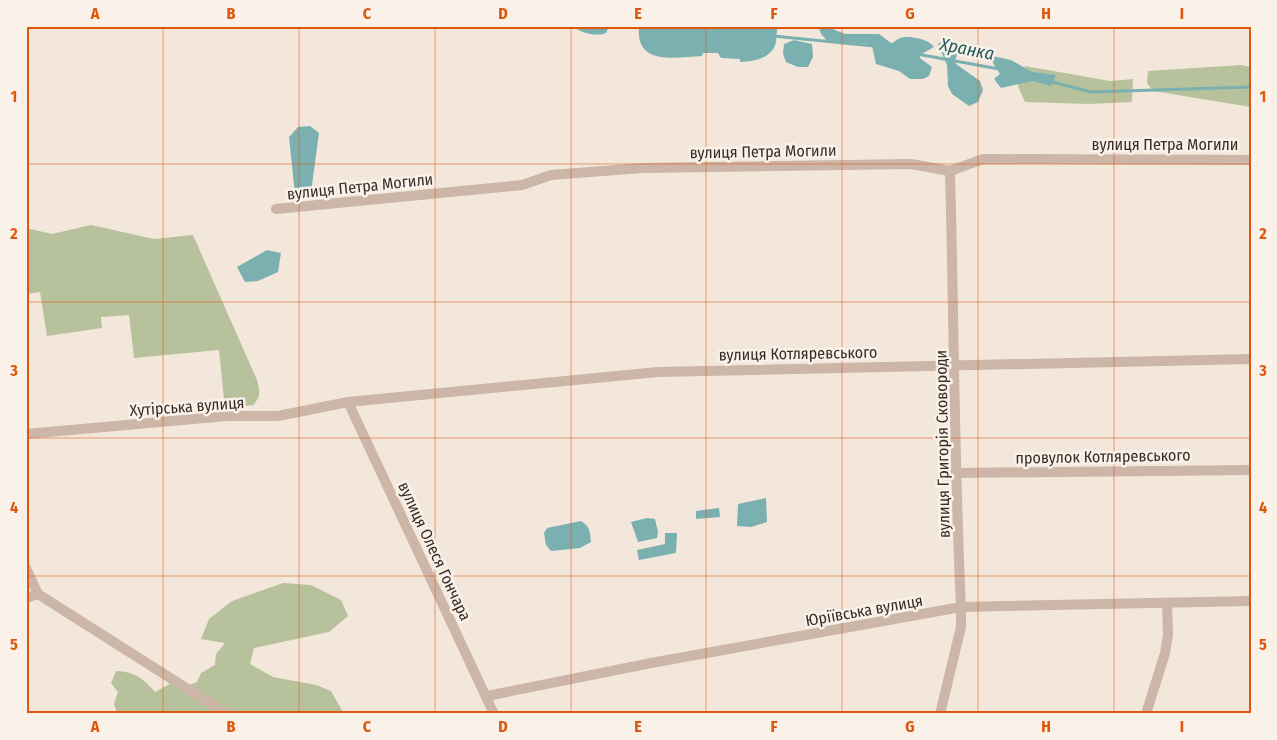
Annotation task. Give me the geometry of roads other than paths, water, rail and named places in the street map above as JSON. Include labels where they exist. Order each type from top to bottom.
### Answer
[{"type":"street","name":"вулиця Петра Могили","points":[[276,209],[522,185],[551,175],[642,168],[911,164],[950,171],[983,159],[1251,160]]},
{"type":"street","name":"вулиця Григорія Сковороди","points":[[940,714],[960,627],[961,607],[955,473],[956,364],[950,171]]},
{"type":"street","name":"вулиця Котляревського","points":[[348,402],[658,372],[1251,359]]},
{"type":"street","name":"Хутірська вулиця","points":[[26,434],[227,416],[278,416],[348,402]]},
{"type":"street","name":"вулиця Олеся Гончара","points":[[348,402],[494,714]]},
{"type":"street","name":"провулок Котляревського","points":[[955,473],[1251,470]]},
{"type":"street","points":[[26,568],[38,594],[227,714]]},
{"type":"street","points":[[26,598],[38,594]]},
{"type":"street","name":"Юріївська вулиця","points":[[487,696],[651,663],[961,607],[1251,601]]},
{"type":"street","points":[[1146,714],[1166,652],[1168,635],[1167,603]]},
{"type":"water","points":[[573,26],[609,26],[606,33],[598,35],[584,32]]},
{"type":"water","points":[[639,26],[778,26],[774,48],[767,56],[756,60],[740,62],[740,59],[721,58],[718,53],[703,53],[702,56],[670,58],[650,54],[639,39]]},
{"type":"water","points":[[825,26],[845,34],[879,34],[891,43],[907,37],[918,38],[928,42],[934,47],[920,55],[920,58],[932,67],[929,76],[923,79],[910,79],[899,71],[876,64],[872,46],[869,44],[829,43],[821,34],[819,28]]},
{"type":"water","points":[[794,40],[812,44],[813,57],[808,67],[798,67],[786,62],[783,54],[784,44]]},
{"type":"water","points":[[943,41],[959,49],[955,61],[956,64],[980,81],[983,90],[978,102],[969,106],[952,94],[948,86],[947,65],[938,44]]},
{"type":"water","points":[[988,55],[1011,60],[1032,72],[1056,75],[1051,86],[1033,81],[1001,88],[994,79],[1000,74]]},
{"type":"water","points":[[310,126],[319,133],[311,192],[295,195],[289,137],[298,127]]},
{"type":"water","points":[[267,250],[281,253],[278,272],[258,281],[245,282],[237,267]]},
{"type":"water","points":[[766,498],[767,522],[751,527],[737,526],[738,504]]},
{"type":"water","points":[[719,508],[720,517],[696,519],[696,511]]},
{"type":"water","points":[[647,518],[655,519],[658,532],[657,538],[638,542],[631,522]]},
{"type":"water","points":[[581,521],[588,527],[591,542],[580,548],[551,551],[546,545],[544,533],[547,528]]},
{"type":"water","points":[[665,533],[677,533],[676,553],[639,560],[637,550],[665,544]]},
{"type":"waterway","name":"Хранка","points":[[773,36],[874,46]]},
{"type":"waterway","name":"Хранка","points":[[917,54],[999,69]]},
{"type":"waterway","name":"Хранка","points":[[1049,81],[1091,92],[1251,87]]}]
